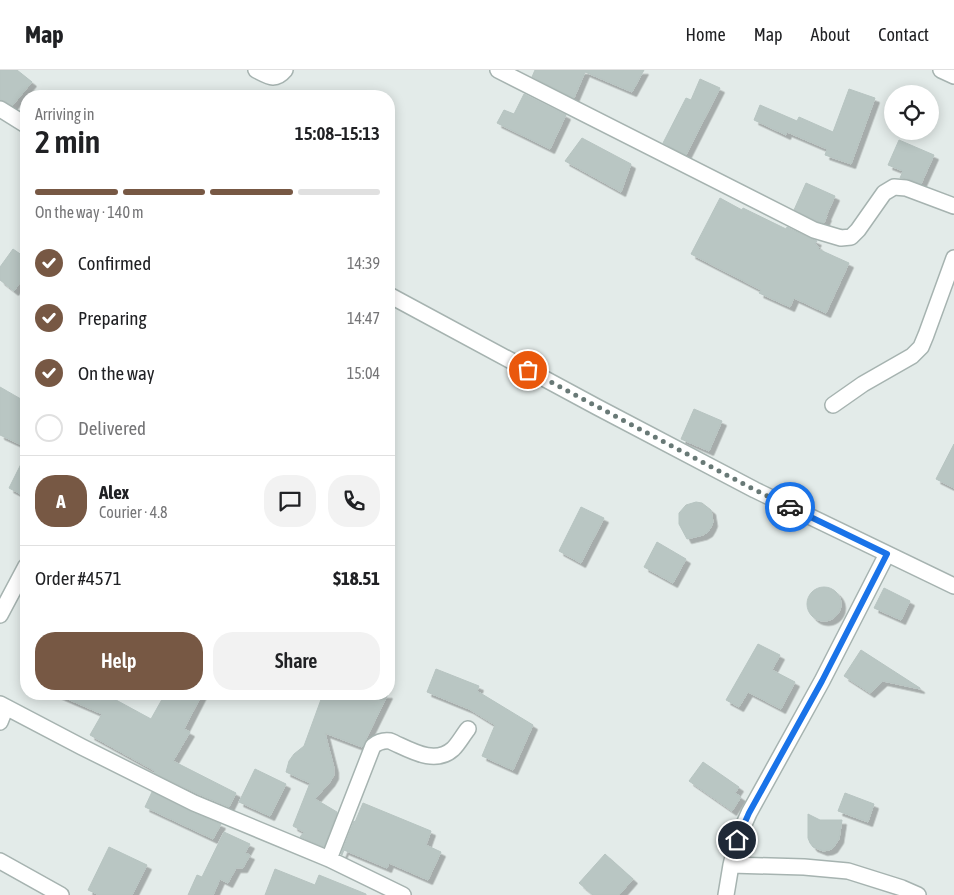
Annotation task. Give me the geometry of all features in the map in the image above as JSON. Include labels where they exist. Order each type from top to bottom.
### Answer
[{"type":"street","points":[[256,70],[269,77],[280,76],[285,70]]},
{"type":"street","points":[[498,70],[814,230],[841,238],[851,237],[884,193],[894,187],[906,188],[954,206]]},
{"type":"street","points":[[941,70],[954,76]]},
{"type":"street","points":[[0,109],[20,121]]},
{"type":"street","points":[[833,405],[870,380],[912,356],[921,347],[954,258]]},
{"type":"street","points":[[395,298],[755,490],[954,586]]},
{"type":"street","points":[[726,895],[737,840],[749,813],[822,681],[887,554]]},
{"type":"street","points":[[0,615],[20,577]]},
{"type":"street","points":[[0,722],[3,705],[194,803],[329,859],[403,895]]},
{"type":"street","points":[[329,859],[373,746],[384,740],[390,741],[432,757],[447,753],[454,748],[468,729]]},
{"type":"street","points":[[0,861],[61,895]]},
{"type":"street","points":[[731,864],[804,867],[848,872],[902,888],[918,895]]},
{"type":"building","points":[[0,70],[17,70],[32,82],[25,90],[20,90],[20,96],[12,106],[0,100]]},
{"type":"building","points":[[535,70],[644,70],[632,92],[585,72],[574,98],[532,77]]},
{"type":"building","points":[[700,79],[720,88],[686,155],[663,143],[686,98],[691,100]]},
{"type":"building","points":[[849,89],[875,98],[851,164],[825,155],[827,149],[787,132],[786,135],[754,120],[760,105],[797,121],[799,117],[833,132]]},
{"type":"building","points":[[524,94],[566,115],[550,149],[497,123],[504,110],[514,114]]},
{"type":"building","points":[[582,138],[631,164],[621,192],[565,161]]},
{"type":"building","points":[[899,140],[934,155],[921,184],[909,179],[900,178],[903,171],[888,165]]},
{"type":"building","points":[[806,183],[835,196],[824,223],[794,210]]},
{"type":"building","points":[[720,198],[742,210],[743,208],[786,229],[787,227],[817,241],[815,244],[819,247],[818,249],[849,263],[826,313],[794,298],[790,307],[759,293],[761,290],[691,254]]},
{"type":"building","points":[[13,249],[20,254],[20,282],[14,291],[0,280],[0,267]]},
{"type":"building","points":[[0,387],[20,399],[20,444],[0,435]]},
{"type":"building","points":[[694,409],[722,421],[709,451],[681,439]]},
{"type":"building","points":[[954,444],[954,488],[936,479]]},
{"type":"building","points":[[20,466],[20,494],[9,488]]},
{"type":"building","points":[[696,502],[702,503],[711,510],[713,522],[708,532],[687,539],[679,524],[679,513],[686,505]]},
{"type":"building","points":[[581,507],[604,518],[581,563],[559,551]]},
{"type":"building","points":[[657,542],[686,559],[673,583],[644,567]]},
{"type":"building","points":[[824,587],[836,592],[841,604],[836,616],[824,621],[812,616],[807,604],[812,592]]},
{"type":"building","points":[[884,588],[910,601],[901,620],[874,608]]},
{"type":"building","points":[[758,644],[780,655],[772,670],[795,682],[781,709],[748,692],[739,707],[726,700]]},
{"type":"building","points":[[861,650],[920,689],[883,681],[870,693],[844,676]]},
{"type":"building","points":[[436,669],[479,686],[477,691],[533,725],[513,770],[482,756],[495,725],[469,709],[427,692]]},
{"type":"building","points":[[70,700],[116,700],[151,719],[162,700],[199,700],[184,729],[190,732],[173,761],[236,793],[229,807],[154,773],[155,771],[90,735],[102,714]]},
{"type":"building","points":[[321,700],[385,700],[362,747],[325,733],[334,775],[315,799],[337,812],[324,847],[300,837],[304,832],[293,826],[310,783],[286,772],[289,761],[304,746]]},
{"type":"building","points":[[703,762],[739,787],[735,793],[741,797],[732,811],[689,781]]},
{"type":"building","points":[[255,769],[286,784],[270,816],[239,802]]},
{"type":"building","points":[[152,792],[221,824],[213,839],[145,807]]},
{"type":"building","points":[[845,793],[874,804],[868,822],[838,811]]},
{"type":"building","points":[[363,803],[431,831],[426,845],[441,852],[428,880],[389,863],[387,868],[344,850],[341,854]]},
{"type":"building","points":[[808,814],[820,820],[842,820],[839,839],[833,848],[823,851],[813,847],[810,843],[808,838]]},
{"type":"building","points":[[224,832],[250,844],[245,853],[250,855],[243,868],[236,868],[228,883],[220,879],[213,895],[188,895],[197,875],[202,877]]},
{"type":"building","points":[[109,847],[147,865],[132,895],[99,895],[88,890]]},
{"type":"building","points":[[605,854],[633,879],[619,895],[593,895],[579,883]]},
{"type":"building","points":[[275,869],[315,885],[319,875],[366,895],[265,895]]},
{"type":"way so far","points":[[528,370],[790,507]]},
{"type":"route","points":[[737,840],[749,813],[822,681],[887,554],[790,507]]}]
